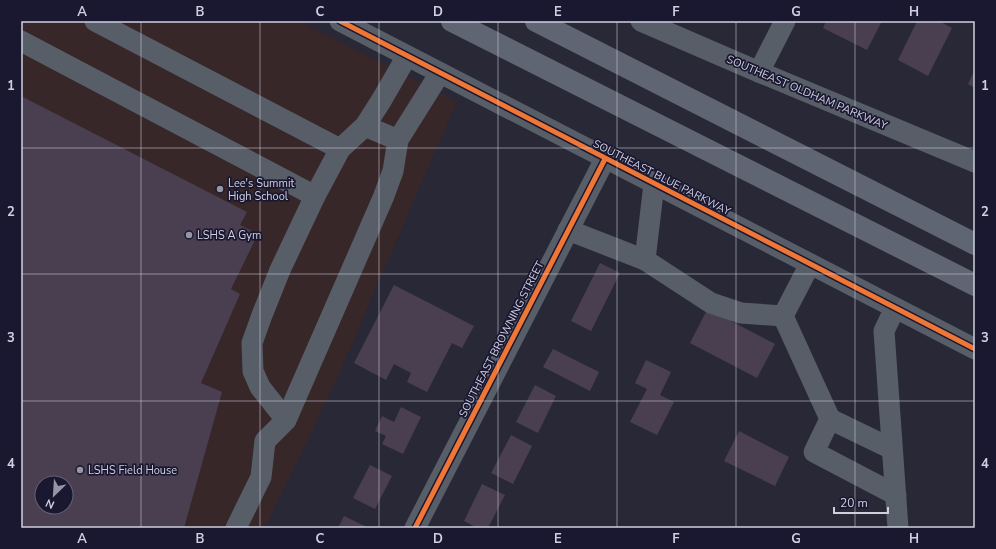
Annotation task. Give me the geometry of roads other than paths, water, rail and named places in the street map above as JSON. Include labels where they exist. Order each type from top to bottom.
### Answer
[{"type":"highway","points":[[452,21],[975,285]]},
{"type":"highway","points":[[536,21],[975,244]]},
{"type":"street","points":[[95,21],[340,149]]},
{"type":"street","name":"SOUTHEAST BLUE PARKWAY","points":[[340,21],[975,349]]},
{"type":"street","points":[[759,72],[785,21]]},
{"type":"street","name":"SOUTHEAST OLDHAM PARKWAY","points":[[651,23],[759,72],[975,162]]},
{"type":"street","points":[[21,41],[315,196]]},
{"type":"street","points":[[286,420],[260,387],[253,371],[252,343],[280,270],[315,196],[340,149],[366,126],[407,56]]},
{"type":"street","points":[[236,528],[261,477],[265,441],[286,420],[383,198],[393,171],[398,140],[440,73]]},
{"type":"street","points":[[366,126],[398,140]]},
{"type":"street","name":"SOUTHEAST BROWNING STREET","points":[[415,528],[605,158]]},
{"type":"street","points":[[645,260],[654,184]]},
{"type":"street","points":[[568,230],[645,260],[711,303],[741,313],[783,316]]},
{"type":"street","points":[[783,316],[810,264]]},
{"type":"street","points":[[895,308],[884,331],[899,528]]},
{"type":"street","points":[[783,316],[830,419],[892,449]]},
{"type":"street","points":[[830,419],[814,452],[896,496]]},
{"type":"place","name":"Lee's Summit High School","points":[[220,189]]},
{"type":"place","name":"LSHS A Gym","points":[[189,235]]},
{"type":"place","name":"LSHS Field House","points":[[80,470]]}]
